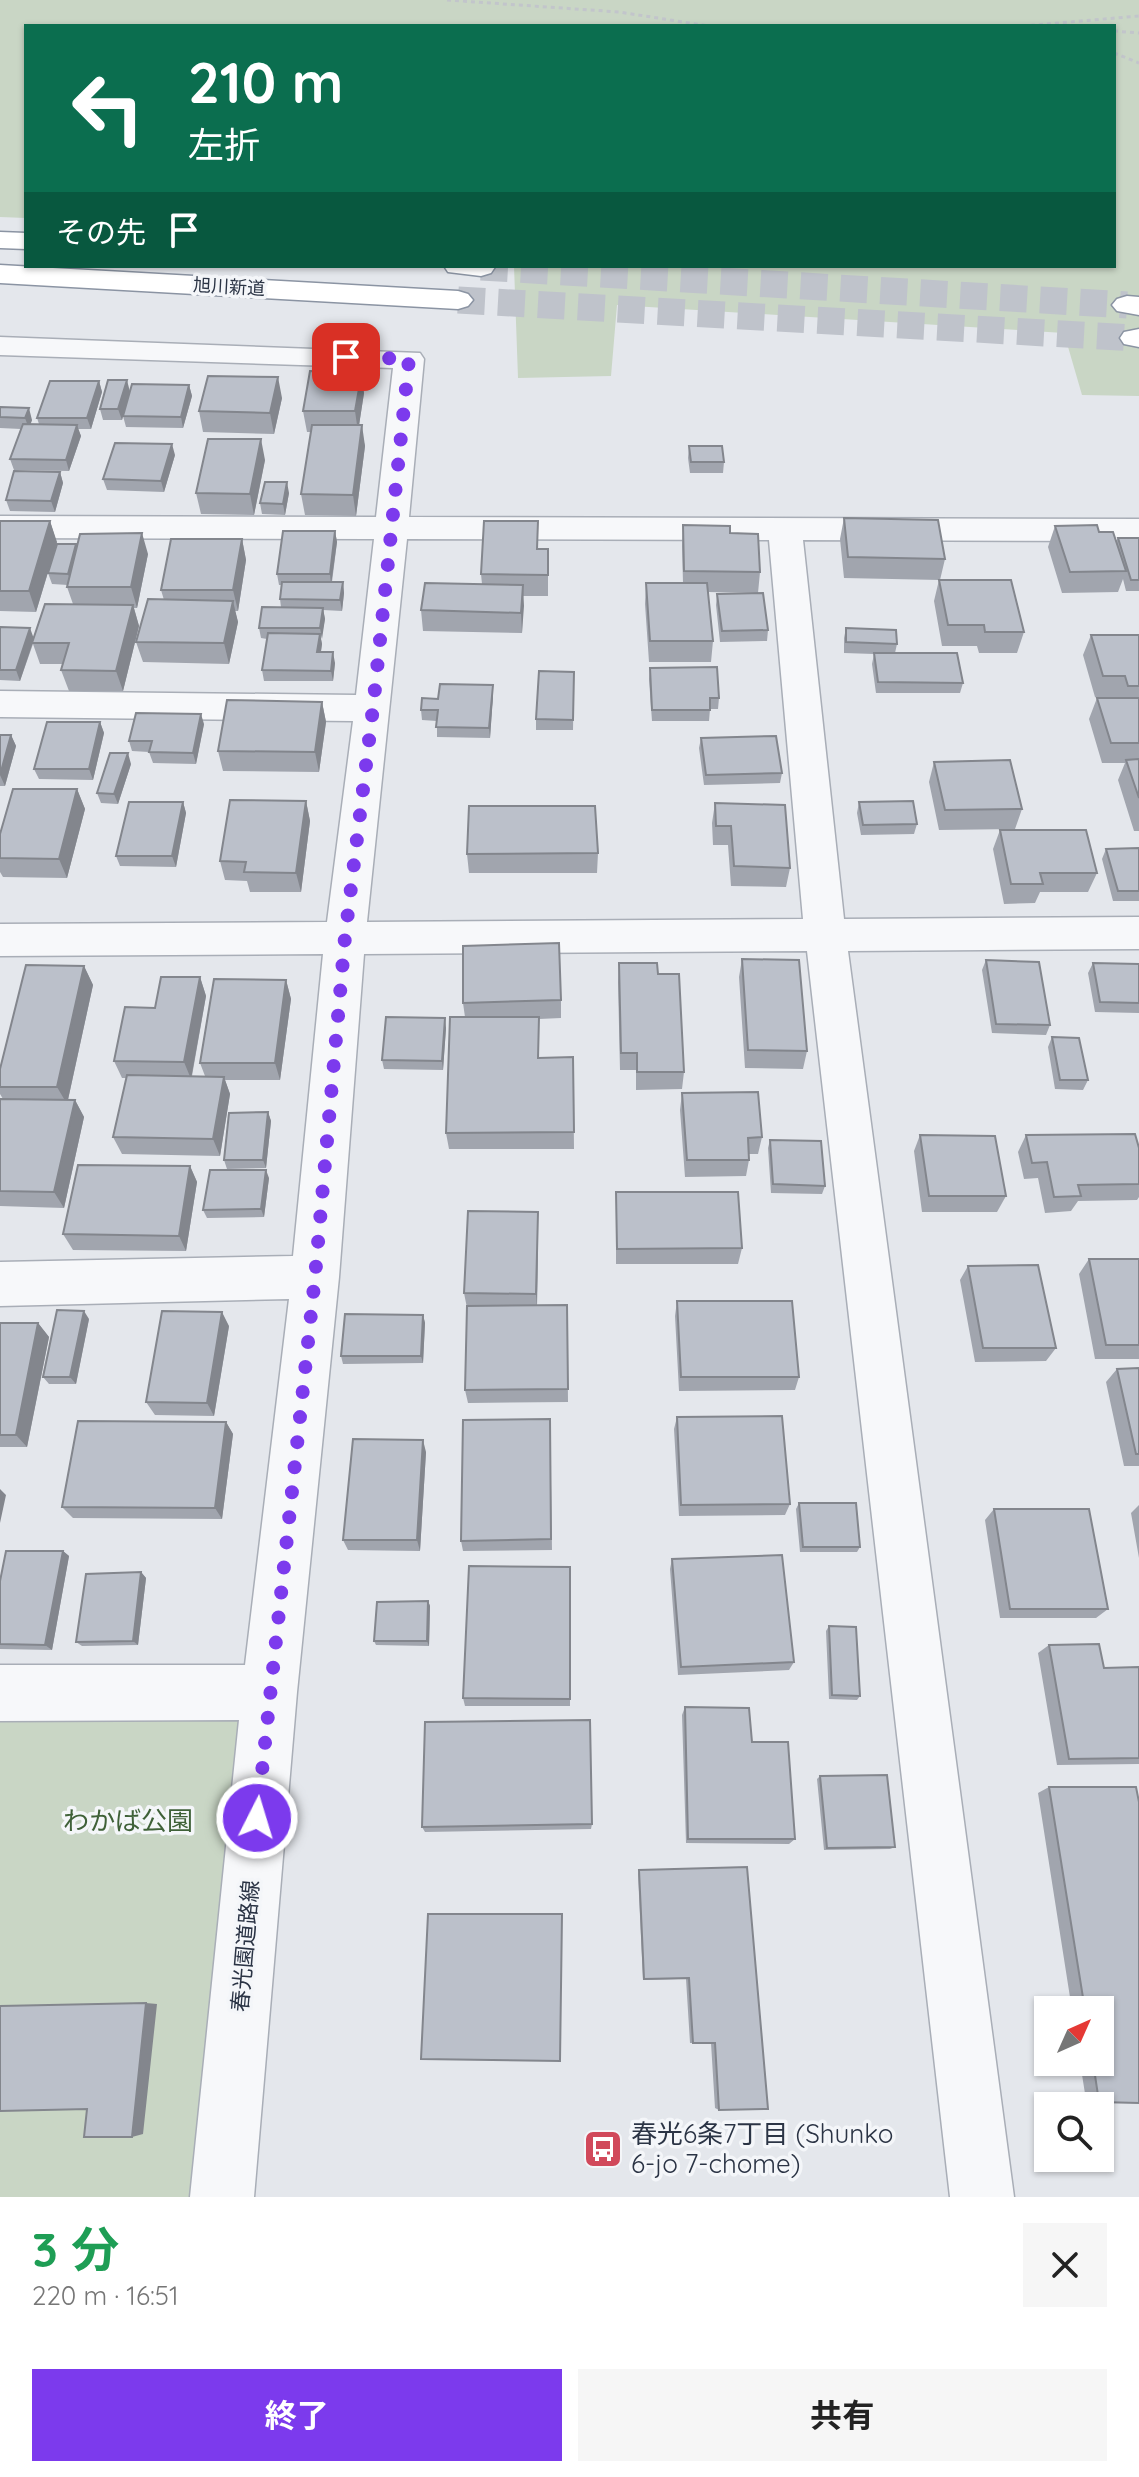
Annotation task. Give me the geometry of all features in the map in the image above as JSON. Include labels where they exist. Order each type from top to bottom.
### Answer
[{"type":"highway","points":[[0,240],[24,241]]},
{"type":"highway","name":"旭川新道","points":[[0,274],[458,300]]},
{"type":"street","name":"春光園道路線","points":[[0,346],[409,359],[373,708],[345,937],[315,1277],[269,1692],[222,2197]]},
{"type":"street","points":[[0,527],[1139,530]]},
{"type":"street","points":[[785,529],[825,933],[982,2197]]},
{"type":"street","points":[[0,704],[373,708]]},
{"type":"street","points":[[0,940],[1139,933]]},
{"type":"street","points":[[0,1284],[315,1277]]},
{"type":"street","points":[[0,1693],[269,1692]]},
{"type":"path","points":[[447,0],[619,12],[696,24]]},
{"type":"path","points":[[1061,24],[1139,16]]},
{"type":"path","points":[[1116,31],[1139,33]]},
{"type":"path","points":[[1116,54],[1139,63]]},
{"type":"green space","points":[[0,0],[1139,0],[1139,396],[1082,395],[1064,333],[617,305],[611,376],[518,378],[514,268],[1116,268],[1116,24],[24,24],[24,218],[0,217]]},
{"type":"green space","name":"わかば公園","points":[[269,1692],[222,2197],[0,2197],[0,1693]]},
{"type":"building","points":[[310,371],[362,372],[355,411],[303,411]]},
{"type":"building","points":[[208,376],[278,377],[270,413],[199,411]]},
{"type":"building","points":[[108,380],[127,380],[118,409],[100,409]]},
{"type":"building","points":[[50,381],[99,381],[87,418],[37,418]]},
{"type":"building","points":[[132,384],[189,385],[181,417],[123,416]]},
{"type":"building","points":[[0,407],[29,408],[25,418],[0,417]]},
{"type":"building","points":[[23,424],[77,425],[66,460],[10,459]]},
{"type":"building","points":[[312,425],[362,425],[353,495],[301,494]]},
{"type":"building","points":[[208,439],[261,439],[250,494],[196,493]]},
{"type":"building","points":[[115,443],[172,444],[161,481],[103,479]]},
{"type":"building","points":[[689,446],[722,446],[724,462],[691,462]]},
{"type":"building","points":[[14,471],[60,472],[51,501],[6,500]]},
{"type":"building","points":[[265,482],[287,482],[283,504],[260,503]]},
{"type":"building","points":[[844,518],[938,520],[945,559],[848,557]]},
{"type":"building","points":[[0,521],[50,521],[29,591],[0,591]]},
{"type":"building","points":[[484,521],[538,521],[537,549],[548,549],[548,575],[481,574]]},
{"type":"building","points":[[683,525],[730,526],[730,533],[758,534],[760,572],[684,571]]},
{"type":"building","points":[[1097,525],[1099,532],[1113,532],[1126,571],[1070,572],[1055,526]]},
{"type":"building","points":[[283,531],[335,531],[330,574],[277,574]]},
{"type":"building","points":[[142,533],[131,587],[67,587],[80,534]]},
{"type":"building","points":[[1118,538],[1139,538],[1139,580],[1131,580]]},
{"type":"building","points":[[171,539],[242,539],[233,590],[161,590]]},
{"type":"building","points":[[57,544],[76,544],[68,574],[48,573]]},
{"type":"building","points":[[939,580],[1011,580],[1024,632],[985,632],[984,625],[948,625]]},
{"type":"building","points":[[282,582],[343,582],[340,600],[280,599]]},
{"type":"building","points":[[425,583],[523,585],[521,613],[421,610]]},
{"type":"building","points":[[646,583],[707,583],[713,641],[650,641]]},
{"type":"building","points":[[763,593],[768,630],[722,631],[717,594]]},
{"type":"building","points":[[148,599],[233,601],[224,643],[136,642]]},
{"type":"building","points":[[45,604],[133,605],[116,671],[61,670],[69,643],[32,643]]},
{"type":"building","points":[[262,607],[323,608],[320,628],[259,628]]},
{"type":"building","points":[[0,627],[30,628],[16,670],[0,670]]},
{"type":"building","points":[[846,628],[896,630],[897,644],[846,642]]},
{"type":"building","points":[[268,633],[320,634],[317,652],[333,652],[331,671],[262,670]]},
{"type":"building","points":[[1091,635],[1139,635],[1139,686],[1128,686],[1125,676],[1103,676]]},
{"type":"building","points":[[874,653],[957,653],[963,683],[878,682]]},
{"type":"building","points":[[717,667],[719,698],[710,698],[710,710],[652,710],[650,668]]},
{"type":"building","points":[[539,671],[574,672],[573,720],[536,719]]},
{"type":"building","points":[[440,684],[493,685],[489,728],[436,727],[438,710],[421,710],[422,698],[438,699]]},
{"type":"building","points":[[1097,698],[1139,698],[1139,743],[1111,743]]},
{"type":"building","points":[[227,700],[322,702],[315,752],[218,751]]},
{"type":"building","points":[[136,713],[201,714],[193,753],[149,752],[152,741],[129,741]]},
{"type":"building","points":[[47,722],[100,722],[89,769],[34,769]]},
{"type":"building","points":[[0,735],[11,735],[0,775]]},
{"type":"building","points":[[776,736],[782,773],[706,775],[701,738]]},
{"type":"building","points":[[110,753],[128,753],[114,794],[97,793]]},
{"type":"building","points":[[1139,759],[1139,798],[1126,760]]},
{"type":"building","points":[[1010,760],[1022,809],[945,810],[934,762]]},
{"type":"building","points":[[13,789],[77,789],[59,859],[0,858],[0,834]]},
{"type":"building","points":[[230,800],[306,801],[296,873],[244,872],[246,862],[220,861]]},
{"type":"building","points":[[913,801],[917,824],[863,825],[859,802]]},
{"type":"building","points":[[129,802],[183,802],[172,856],[116,856]]},
{"type":"building","points":[[715,803],[785,805],[790,868],[734,866],[731,826],[716,826]]},
{"type":"building","points":[[469,806],[595,806],[598,853],[467,854]]},
{"type":"building","points":[[1000,830],[1086,830],[1097,873],[1040,873],[1043,884],[1011,884]]},
{"type":"building","points":[[1139,848],[1139,891],[1118,891],[1106,849]]},
{"type":"building","points":[[559,943],[561,1000],[463,1003],[463,946]]},
{"type":"building","points":[[742,959],[799,960],[807,1051],[748,1050]]},
{"type":"building","points":[[986,960],[1039,962],[1050,1025],[996,1024]]},
{"type":"building","points":[[619,963],[657,963],[658,974],[679,974],[684,1072],[637,1072],[637,1053],[621,1053]]},
{"type":"building","points":[[1093,963],[1139,964],[1139,1003],[1100,1002]]},
{"type":"building","points":[[26,965],[84,966],[57,1087],[0,1087],[0,1069]]},
{"type":"building","points":[[161,977],[200,977],[184,1062],[114,1061],[125,1007],[155,1008]]},
{"type":"building","points":[[214,979],[286,980],[275,1063],[200,1063]]},
{"type":"building","points":[[386,1017],[445,1018],[442,1061],[382,1060]]},
{"type":"building","points":[[450,1017],[539,1017],[538,1058],[573,1057],[574,1132],[446,1133]]},
{"type":"building","points":[[1052,1037],[1079,1038],[1088,1080],[1060,1080]]},
{"type":"building","points":[[127,1075],[224,1077],[213,1139],[113,1137]]},
{"type":"building","points":[[758,1092],[762,1137],[748,1138],[749,1160],[687,1160],[682,1093]]},
{"type":"building","points":[[0,1099],[75,1100],[54,1192],[0,1191]]},
{"type":"building","points":[[268,1112],[263,1160],[224,1160],[229,1113]]},
{"type":"building","points":[[1135,1134],[1139,1148],[1139,1184],[1078,1185],[1081,1196],[1054,1197],[1047,1162],[1032,1163],[1026,1135]]},
{"type":"building","points":[[920,1135],[995,1136],[1006,1196],[929,1196]]},
{"type":"building","points":[[770,1140],[821,1141],[825,1186],[773,1184]]},
{"type":"building","points":[[78,1165],[190,1166],[179,1236],[63,1234]]},
{"type":"building","points":[[210,1170],[266,1170],[261,1209],[203,1210]]},
{"type":"building","points":[[616,1192],[738,1192],[742,1248],[617,1249]]},
{"type":"building","points":[[468,1211],[538,1212],[536,1294],[464,1293]]},
{"type":"building","points":[[1089,1259],[1139,1259],[1139,1345],[1106,1345]]},
{"type":"building","points":[[1038,1265],[1056,1348],[983,1348],[968,1266]]},
{"type":"building","points":[[677,1301],[792,1301],[799,1377],[681,1377]]},
{"type":"building","points":[[567,1305],[568,1389],[465,1390],[467,1306]]},
{"type":"building","points":[[57,1310],[84,1311],[70,1377],[43,1377]]},
{"type":"building","points":[[162,1311],[222,1312],[207,1403],[146,1402]]},
{"type":"building","points":[[345,1314],[423,1315],[421,1356],[341,1356]]},
{"type":"building","points":[[0,1323],[38,1323],[16,1435],[0,1435]]},
{"type":"building","points":[[1139,1368],[1139,1454],[1136,1454],[1117,1369]]},
{"type":"building","points":[[782,1416],[790,1504],[681,1505],[677,1417]]},
{"type":"building","points":[[550,1419],[551,1539],[461,1541],[463,1420]]},
{"type":"building","points":[[78,1421],[226,1422],[215,1508],[62,1507]]},
{"type":"building","points":[[353,1439],[423,1440],[417,1540],[343,1540]]},
{"type":"building","points":[[799,1503],[856,1503],[860,1547],[803,1547]]},
{"type":"building","points":[[994,1509],[1089,1509],[1108,1609],[1010,1609]]},
{"type":"building","points":[[6,1551],[63,1551],[45,1645],[0,1644],[0,1581]]},
{"type":"building","points":[[782,1555],[794,1662],[681,1667],[672,1559]]},
{"type":"building","points":[[469,1566],[570,1567],[570,1699],[463,1698]]},
{"type":"building","points":[[141,1572],[133,1641],[76,1642],[86,1574]]},
{"type":"building","points":[[428,1601],[427,1641],[374,1641],[377,1602]]},
{"type":"building","points":[[829,1626],[856,1627],[860,1696],[832,1695]]},
{"type":"building","points":[[1099,1644],[1104,1668],[1139,1667],[1139,1758],[1069,1759],[1049,1645]]},
{"type":"building","points":[[685,1707],[749,1708],[752,1742],[788,1742],[795,1839],[688,1839]]},
{"type":"building","points":[[590,1720],[592,1824],[422,1827],[425,1722]]},
{"type":"building","points":[[887,1775],[895,1847],[827,1848],[820,1776]]},
{"type":"building","points":[[1049,1787],[1136,1787],[1139,1802],[1139,2103],[1114,2102],[1114,2092],[1098,2092],[1095,2076],[1114,2076],[1114,1996],[1083,1996]]},
{"type":"building","points":[[747,1867],[768,2109],[719,2110],[715,2043],[693,2043],[689,1978],[644,1979],[639,1870]]},
{"type":"building","points":[[428,1914],[562,1914],[560,2061],[421,2059]]},
{"type":"building","points":[[146,2003],[132,2137],[84,2137],[87,2109],[0,2111],[0,2006]]},
{"type":"tunnel","points":[[498,268],[1127,305]]},
{"type":"tunnel","points":[[458,300],[1135,338]]},
{"type":"place","name":"春光6条7丁目 (Shunko 6-jo 7-chome)","points":[[603,2149]]},
{"type":"route","points":[[257,1818],[315,1277],[345,937],[373,708],[409,359],[346,357]]}]
